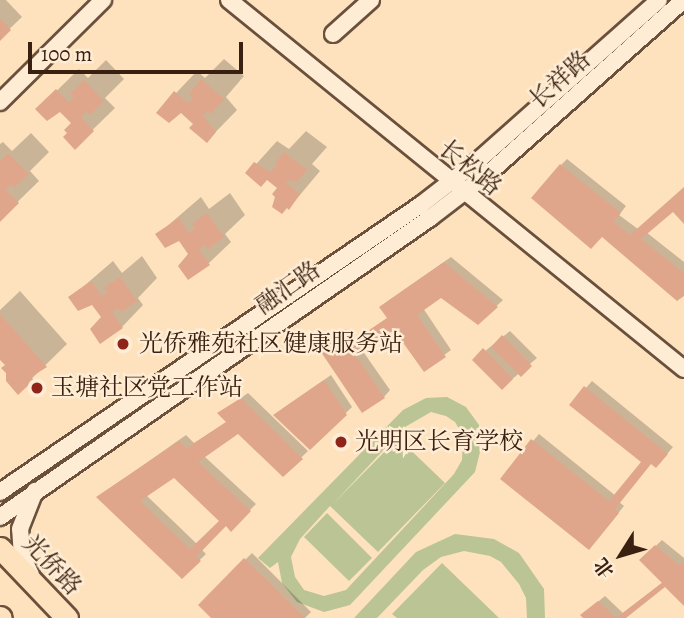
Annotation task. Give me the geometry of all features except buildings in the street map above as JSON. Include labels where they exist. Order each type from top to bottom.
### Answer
[{"type":"main road","name":"光侨路","points":[[0,548],[66,618]]},
{"type":"street","points":[[0,102],[103,0]]},
{"type":"street","name":"长松路","points":[[229,0],[684,369]]},
{"type":"street","points":[[332,34],[371,0]]},
{"type":"street","name":"融汇路","points":[[0,492],[451,181],[659,0]]},
{"type":"street","name":"长祥路","points":[[464,192],[684,0]]},
{"type":"street","name":"融汇路","points":[[0,517],[464,192]]},
{"type":"street","points":[[35,490],[22,520],[20,540],[22,556],[40,590]]},
{"type":"green space","points":[[447,397],[466,407],[479,425],[480,452],[475,472],[350,605],[324,612],[297,602],[282,583],[278,562],[270,568],[258,558],[403,410],[426,398]],"holes":[[[431,412],[455,422],[463,436],[462,460],[454,474],[346,590],[324,596],[304,590],[295,577],[291,557],[300,539],[330,506],[378,552],[445,483],[398,438],[332,505],[405,427]]]},
{"type":"green space","points":[[327,513],[372,558],[349,581],[304,537]]},
{"type":"green space","points":[[455,534],[494,539],[519,553],[544,589],[545,618],[527,618],[526,598],[519,584],[501,562],[490,556],[464,551],[441,557],[423,570],[377,618],[354,618],[416,552]]},
{"type":"green space","points":[[442,563],[499,618],[397,618],[392,614]]},
{"type":"place","name":"光侨雅苑社区健康服务站","points":[[123,344]]},
{"type":"place","name":"玉塘社区党工作站","points":[[37,388]]},
{"type":"place","name":"光明区长育学校","points":[[341,442]]}]
